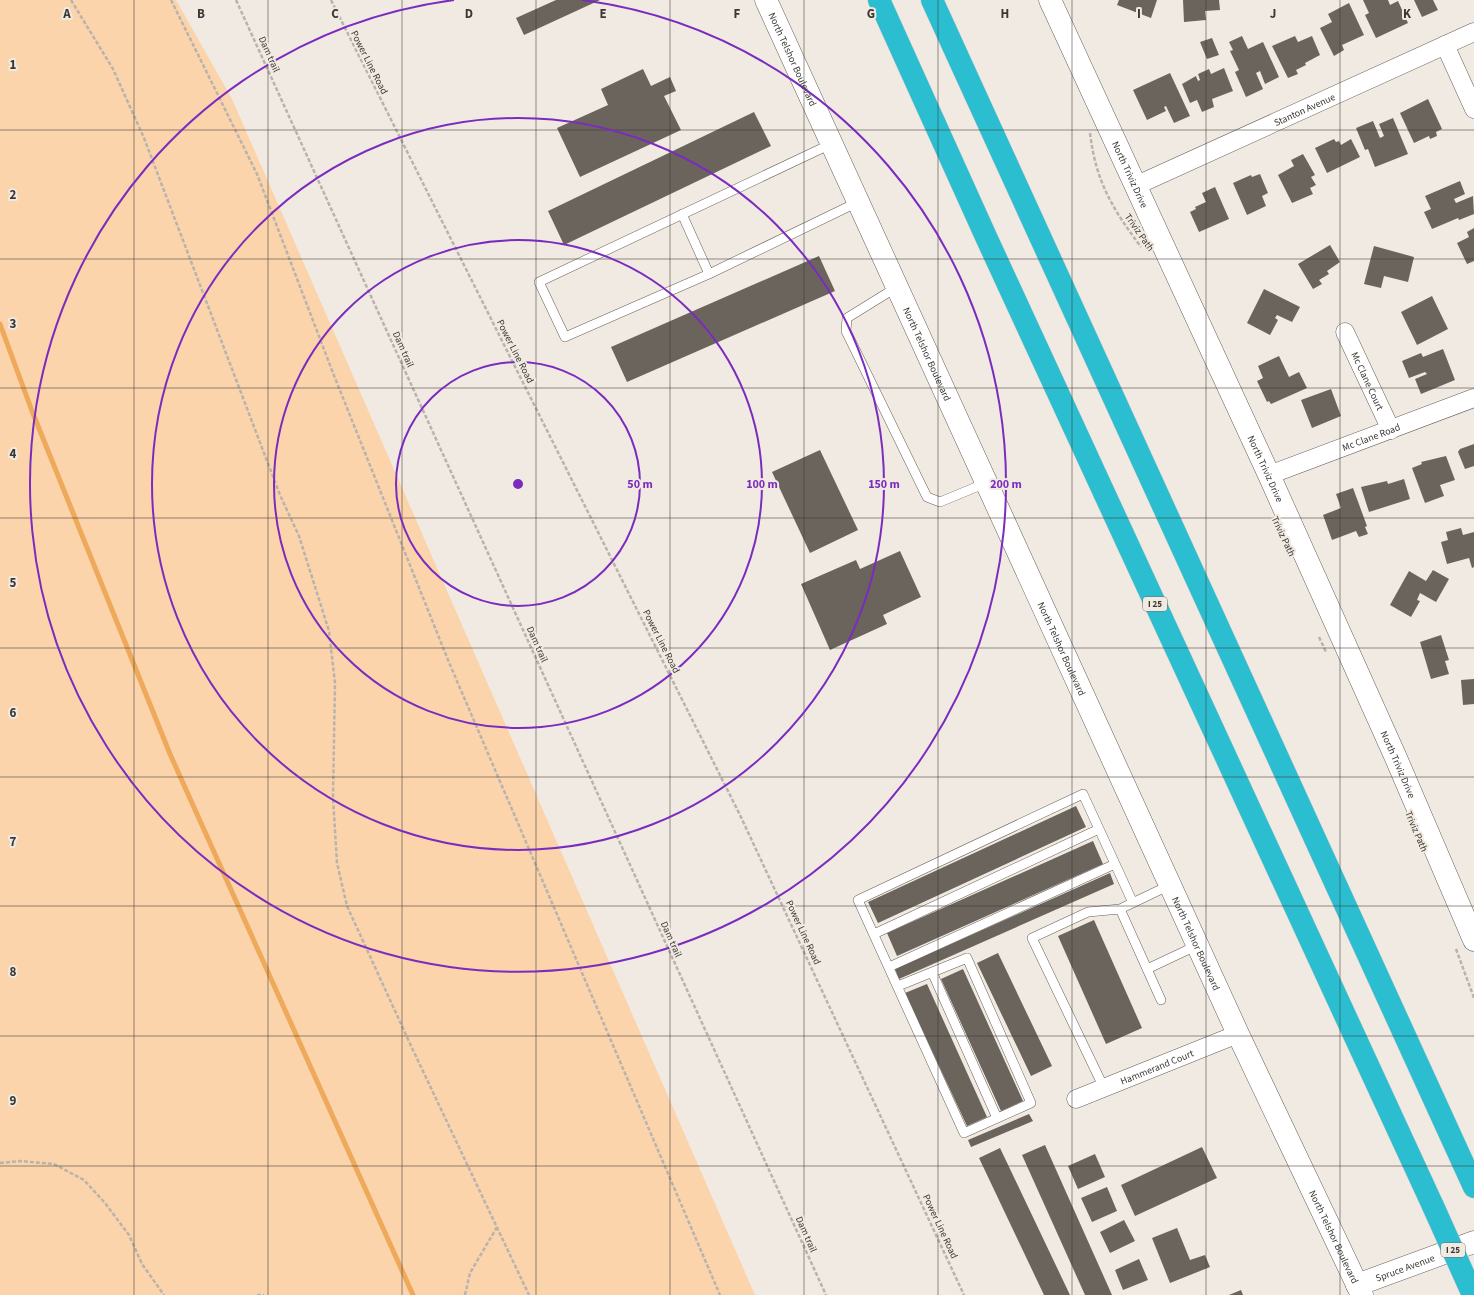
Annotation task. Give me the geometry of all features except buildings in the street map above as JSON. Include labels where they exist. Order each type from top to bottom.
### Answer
[{"type":"highway","name":"I 25","points":[[879,0],[990,246],[1473,1295]]},
{"type":"highway","points":[[932,0],[1474,1188]]},
{"type":"main road","name":"North Telshor Boulevard","points":[[766,0],[1238,1034],[1360,1290]]},
{"type":"main road","name":"North Triviz Drive","points":[[1050,0],[1269,475],[1396,758],[1464,941]]},
{"type":"main road","name":"Spruce Avenue","points":[[1360,1290],[1474,1242]]},
{"type":"street","name":"Stanton Avenue","points":[[1135,186],[1474,32]]},
{"type":"street","points":[[1445,45],[1474,108]]},
{"type":"street","name":"Mc Clane Court","points":[[1345,332],[1391,430]]},
{"type":"street","name":"Mc Clane Road","points":[[1269,475],[1474,398]]},
{"type":"street","name":"Hammerand Court","points":[[1076,1100],[1238,1034]]},
{"type":"lane","points":[[831,144],[539,282],[565,337],[709,274],[858,202]]},
{"type":"lane","points":[[682,214],[709,274]]},
{"type":"lane","points":[[897,287],[847,318],[846,331],[927,498],[940,502],[986,483]]},
{"type":"lane","points":[[898,986],[967,958],[1030,1103],[964,1133],[858,900],[1083,794],[1134,903]]},
{"type":"lane","points":[[874,934],[1099,829]]},
{"type":"lane","points":[[889,967],[1115,864]]},
{"type":"lane","points":[[1104,1088],[1032,938],[1088,912],[1120,909],[1170,885]]},
{"type":"lane","points":[[1120,909],[1161,1000]]},
{"type":"lane","points":[[1148,970],[1198,945]]},
{"type":"lane","points":[[932,972],[997,1118]]},
{"type":"path","points":[[71,0],[113,69],[144,138],[280,495],[299,536],[329,631],[335,683],[333,798],[336,856],[347,906],[415,1054],[498,1227],[528,1295]]},
{"type":"path","points":[[171,0],[257,174],[336,381],[448,660],[720,1295]]},
{"type":"path","name":"Dam trail","points":[[236,0],[826,1295]]},
{"type":"path","name":"Power Line Road","points":[[331,0],[740,815],[964,1295]]},
{"type":"path","name":"Triviz Path","points":[[1089,130],[1093,159],[1109,201],[1145,251]]},
{"type":"path","points":[[1318,632],[1321,644],[1328,655]]},
{"type":"path","points":[[1464,941],[1474,998]]},
{"type":"path","points":[[0,1163],[20,1161],[54,1164],[84,1180],[105,1203],[129,1235],[142,1264],[164,1295]]},
{"type":"path","points":[[465,1295],[470,1273],[498,1227]]},
{"type":"path","points":[[257,1295],[264,1295]]},
{"type":"shaded area","points":[[0,0],[176,0],[232,99],[755,1295],[0,1295]]},
{"type":"waterway","points":[[0,324],[32,411],[170,754],[413,1295]]}]
